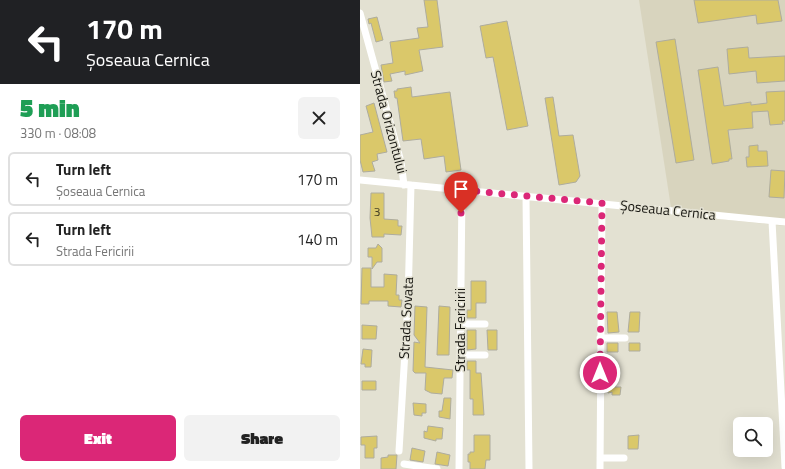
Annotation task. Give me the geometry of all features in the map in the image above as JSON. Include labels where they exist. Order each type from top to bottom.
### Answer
[{"type":"street","name":"Strada Orizontului","points":[[360,13],[407,185]]},
{"type":"street","name":"Șoseaua Cernica","points":[[360,180],[785,222]]},
{"type":"street","name":"Strada Sovata","points":[[399,451],[408,301],[407,185]]},
{"type":"street","name":"Strada Fericirii","points":[[459,469],[462,190]]},
{"type":"street","points":[[526,196],[529,469]]},
{"type":"street","points":[[600,469],[602,203]]},
{"type":"street","points":[[772,221],[785,467]]},
{"type":"street","points":[[460,324],[485,324]]},
{"type":"street","points":[[600,338],[625,338]]},
{"type":"street","points":[[460,355],[485,355]]},
{"type":"street","points":[[600,458],[624,458]]},
{"type":"street","points":[[404,464],[437,469]]},
{"type":"shaded area","points":[[639,0],[785,0],[785,226],[672,214]]},
{"type":"building","points":[[424,0],[437,0],[443,47],[419,50],[423,71],[405,75],[405,71],[390,74],[392,81],[384,82],[381,65],[393,63],[390,42],[419,38],[417,28],[428,27]]},
{"type":"building","points":[[694,0],[778,0],[782,21],[757,24],[756,15],[698,23]]},
{"type":"building","points":[[377,17],[383,40],[376,42],[371,23],[369,24],[368,19]]},
{"type":"building","points":[[507,21],[528,126],[507,130],[493,57],[486,58],[480,26]]},
{"type":"building","points":[[675,39],[694,160],[676,163],[656,42]]},
{"type":"building","points":[[748,47],[749,58],[785,56],[785,81],[757,83],[756,71],[729,74],[727,49]]},
{"type":"building","points":[[718,67],[724,106],[751,102],[751,105],[767,103],[766,92],[785,91],[785,121],[782,121],[783,124],[770,125],[768,111],[752,112],[753,128],[728,130],[732,159],[729,159],[729,161],[712,164],[698,70]]},
{"type":"building","points":[[411,87],[412,97],[450,92],[461,170],[446,172],[444,156],[424,159],[421,139],[403,141],[397,98],[395,98],[394,91],[397,91],[397,89]]},
{"type":"building","points":[[553,97],[559,136],[573,135],[580,176],[576,182],[559,185],[545,98]]},
{"type":"building","points":[[374,103],[387,152],[377,154],[378,160],[372,162],[375,171],[363,172],[360,160],[360,135],[373,132],[366,106]]},
{"type":"building","points":[[758,145],[758,151],[767,151],[768,166],[747,167],[746,157],[749,157],[749,146]]},
{"type":"building","points":[[771,170],[785,171],[784,198],[769,197]]},
{"type":"building","points":[[371,193],[384,193],[384,219],[398,220],[398,226],[402,226],[401,235],[384,234],[384,237],[372,237],[370,218]]},
{"type":"building","points":[[378,244],[382,248],[382,262],[377,262],[372,269],[372,257],[368,257],[368,248],[376,248]]},
{"type":"building","points":[[362,268],[371,268],[371,287],[384,287],[384,274],[397,275],[396,295],[399,295],[399,300],[402,300],[401,307],[388,306],[388,301],[369,301],[369,304],[361,304]]},
{"type":"building","points":[[471,281],[486,281],[486,303],[476,303],[476,318],[467,318],[467,310],[471,310]]},
{"type":"building","points":[[415,306],[427,307],[425,367],[453,370],[452,378],[444,378],[442,394],[431,393],[425,390],[426,373],[415,373],[413,371],[414,342],[420,343],[414,335]]},
{"type":"building","points":[[439,306],[450,307],[449,355],[437,355]]},
{"type":"building","points":[[607,312],[617,312],[619,332],[608,333]]},
{"type":"building","points":[[630,312],[640,312],[639,332],[628,332]]},
{"type":"building","points":[[362,325],[377,326],[376,339],[362,339]]},
{"type":"building","points":[[467,330],[476,330],[476,349],[467,350]]},
{"type":"building","points":[[487,330],[497,330],[497,350],[488,350]]},
{"type":"building","points":[[607,343],[618,343],[618,352],[607,352]]},
{"type":"building","points":[[629,343],[640,343],[640,351],[629,351]]},
{"type":"building","points":[[363,349],[372,350],[371,367],[365,367],[365,364],[361,364]]},
{"type":"building","points":[[467,361],[476,361],[476,373],[481,373],[484,415],[473,415],[473,399],[470,399],[470,370],[467,370]]},
{"type":"building","points":[[362,381],[376,381],[376,390],[362,390]]},
{"type":"building","points":[[608,387],[621,387],[620,395],[612,395],[612,392],[608,393]]},
{"type":"building","points":[[444,398],[451,398],[450,419],[439,417],[439,411],[442,411]]},
{"type":"building","points":[[413,403],[426,404],[426,413],[422,413],[422,416],[414,415]]},
{"type":"building","points":[[428,426],[443,428],[442,439],[436,439],[436,441],[424,438],[424,431],[427,432]]},
{"type":"building","points":[[474,435],[490,435],[490,460],[486,460],[485,469],[470,469],[468,454],[470,454],[470,452],[474,452]]},
{"type":"building","points":[[639,435],[638,449],[628,449],[628,436]]},
{"type":"building","points":[[377,436],[377,448],[374,448],[374,458],[365,458],[365,445],[361,445],[361,437]]},
{"type":"building","points":[[412,448],[425,451],[423,462],[410,460]]},
{"type":"building","points":[[437,452],[450,455],[448,466],[435,464]]},
{"type":"building","points":[[388,455],[397,455],[396,469],[381,469],[381,458],[388,457]]},
{"type":"route","points":[[461,213],[462,190],[602,203],[600,373]]}]
